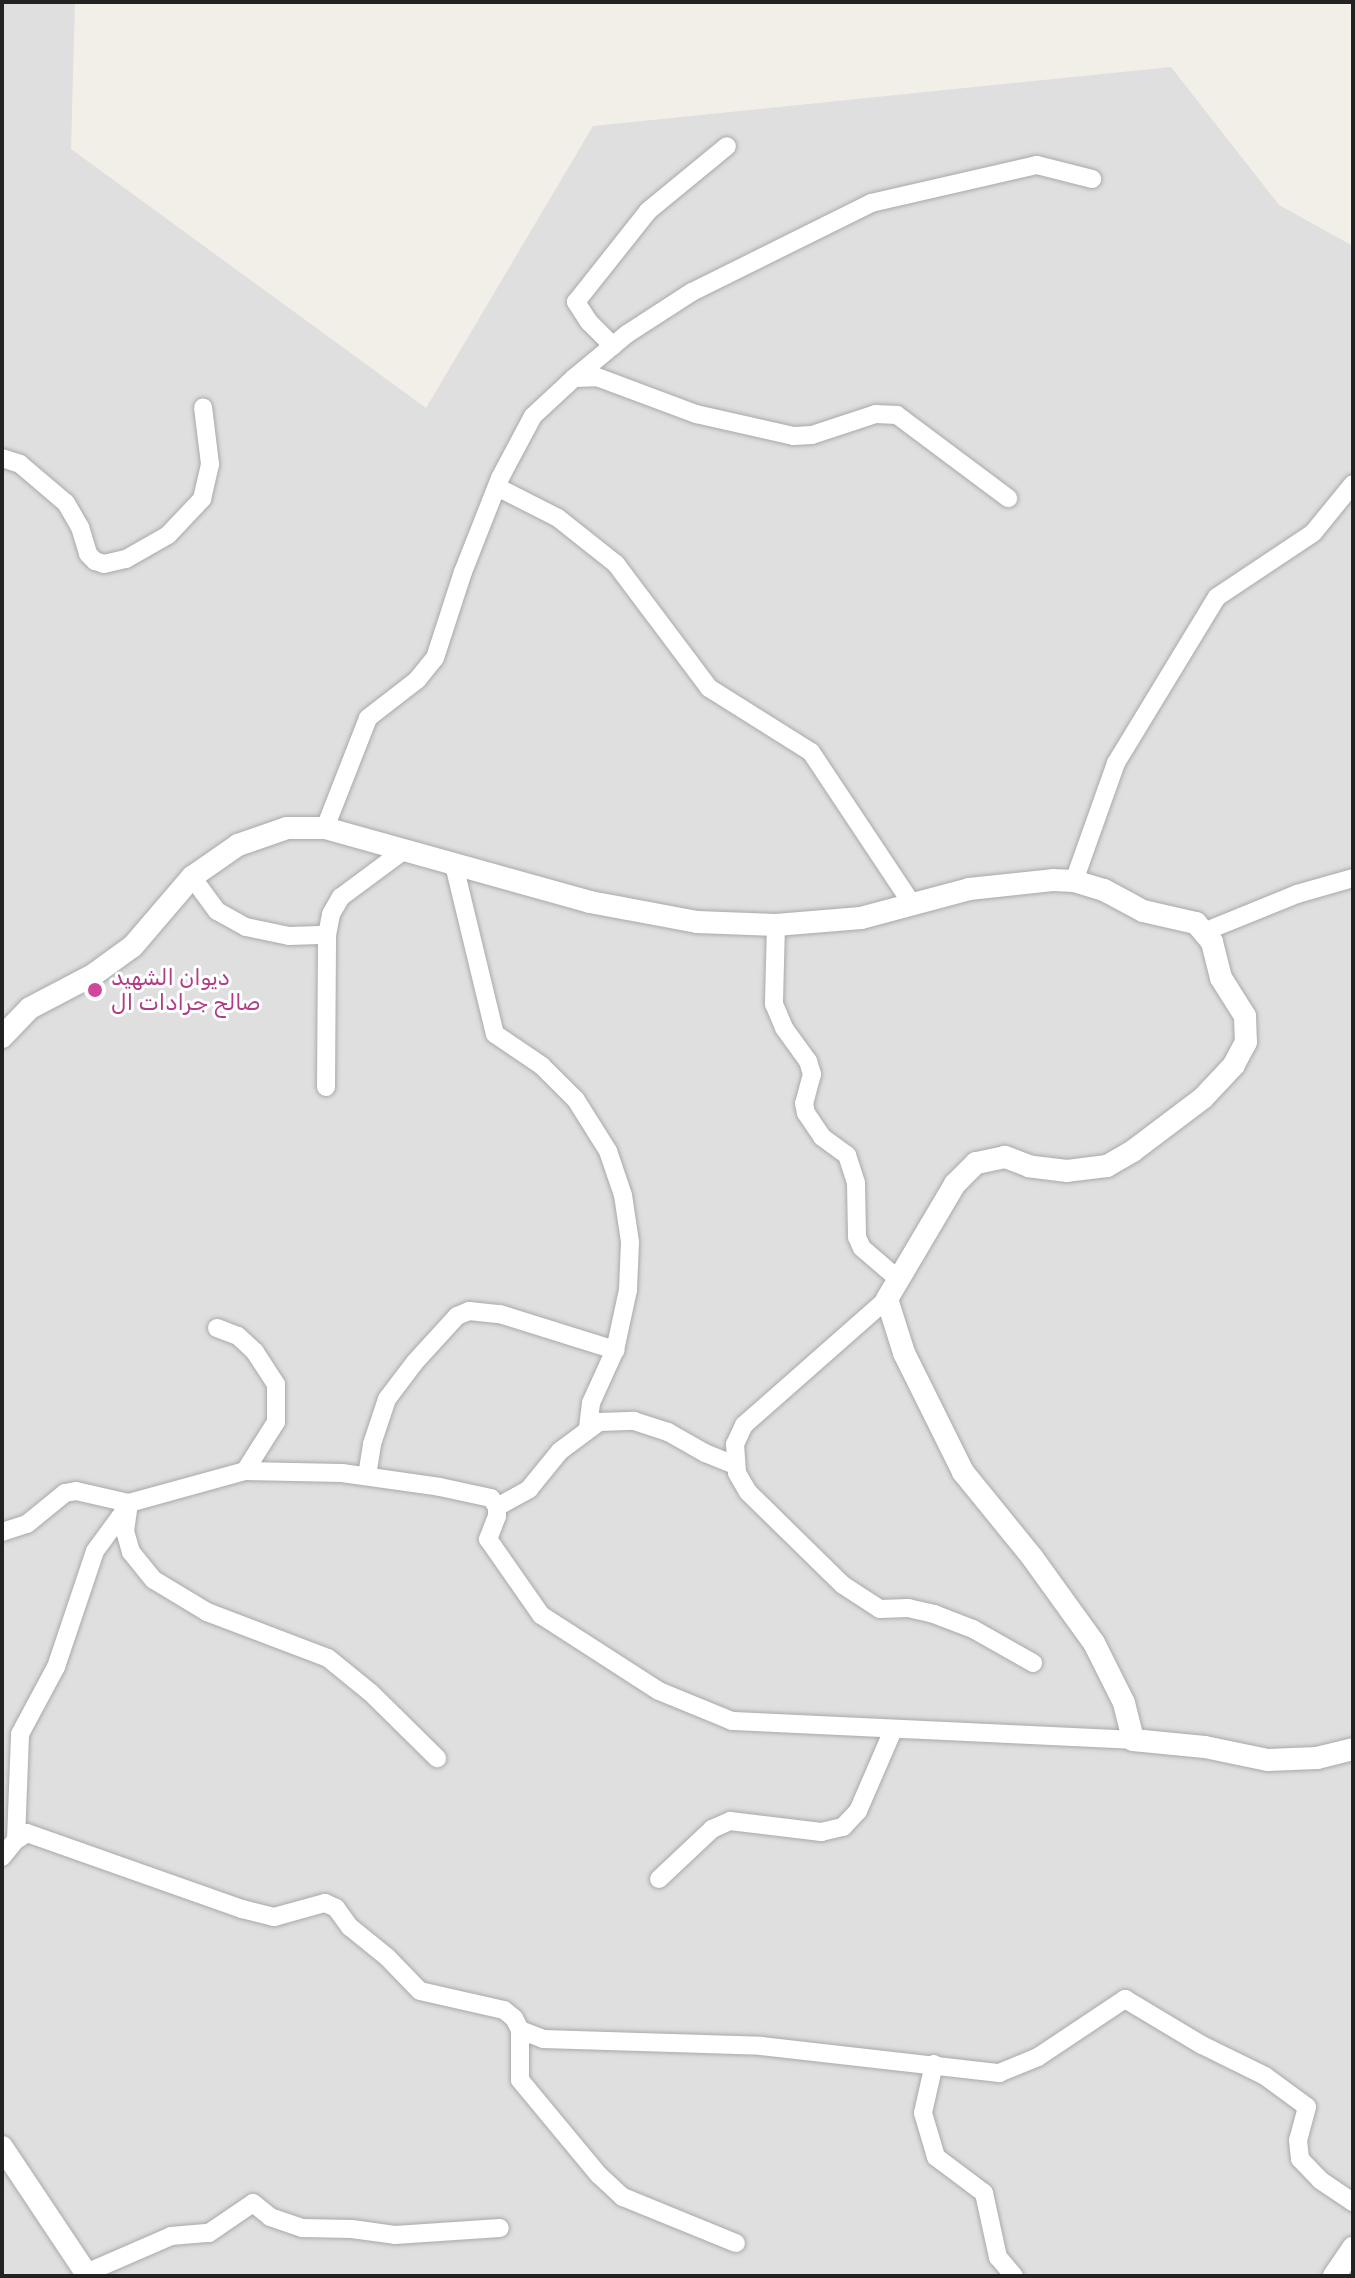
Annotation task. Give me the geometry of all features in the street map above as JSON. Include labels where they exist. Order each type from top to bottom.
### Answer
[{"type":"street","points":[[613,346],[589,322],[576,302],[648,211],[727,146]]},
{"type":"street","points":[[325,828],[368,718],[417,680],[435,658],[463,572],[497,487],[533,416],[574,378],[613,346],[692,292],[871,203],[1037,165],[1092,179]]},
{"type":"street","points":[[574,378],[597,377],[696,414],[794,436],[812,435],[876,414],[897,415],[1008,498]]},
{"type":"street","points":[[2,458],[20,464],[66,503],[80,527],[88,554],[95,561],[104,564],[126,559],[168,535],[202,499],[210,464],[203,407]]},
{"type":"street","points":[[1074,881],[1116,763],[1217,597],[1313,533],[1353,484]]},
{"type":"street","points":[[497,487],[558,518],[616,564],[709,688],[811,752],[912,904]]},
{"type":"street","points":[[2,1037],[30,1008],[93,975],[133,946],[192,877],[238,845],[261,834],[287,828],[325,828],[643,914],[697,922],[776,925],[861,918],[969,889],[1074,881],[1104,890],[1143,911],[1185,918],[1206,931],[1221,978],[1245,1016],[1246,1042],[1234,1065],[1203,1098],[1133,1151],[1107,1166],[1067,1171],[1029,1166],[1005,1157],[976,1163],[955,1184],[892,1289],[744,1425],[735,1444],[735,1465],[748,1492],[843,1585],[880,1609],[908,1608],[973,1629],[1033,1663]]},
{"type":"street","points":[[326,1087],[327,935],[331,914],[341,897],[403,851]]},
{"type":"street","points":[[454,865],[495,1034],[542,1066],[576,1100],[597,1132],[617,1173],[628,1218],[630,1266],[615,1350],[591,1403],[588,1428]]},
{"type":"street","points":[[192,877],[217,911],[246,927],[289,936],[327,935]]},
{"type":"street","points":[[1206,931],[1297,894],[1353,878]]},
{"type":"street","points":[[776,925],[774,1004],[777,1016],[808,1061],[812,1074],[804,1103],[806,1113],[822,1137],[847,1155],[856,1183],[857,1237],[892,1289],[904,1353],[963,1472],[1032,1557],[1094,1643],[1124,1703],[1133,1740]]},
{"type":"street","points":[[367,1476],[372,1444],[387,1399],[457,1316],[469,1311],[500,1314],[615,1350]]},
{"type":"street","points":[[217,1328],[238,1336],[255,1352],[276,1384],[276,1422],[245,1471]]},
{"type":"street","points":[[735,1465],[705,1453],[668,1432],[634,1421],[612,1420],[588,1428],[560,1451],[529,1489],[497,1507],[488,1539],[541,1615],[659,1691],[732,1721],[1133,1740],[1205,1747],[1268,1760],[1317,1758],[1353,1749]]},
{"type":"street","points":[[2,1532],[27,1524],[56,1498],[76,1491],[129,1503],[245,1471],[367,1476],[491,1498],[497,1507]]},
{"type":"street","points":[[129,1503],[125,1531],[131,1552],[154,1580],[198,1608],[328,1658],[371,1693],[437,1758]]},
{"type":"street","points":[[16,1840],[20,1734],[56,1667],[95,1551],[129,1503]]},
{"type":"street","points":[[659,1879],[712,1829],[730,1821],[821,1832],[843,1827],[858,1811],[893,1730]]},
{"type":"street","points":[[2,1857],[16,1840],[27,1833],[242,1909],[274,1917],[325,1903],[336,1908],[350,1927],[387,1957],[420,1991],[504,2010],[514,2018],[520,2030],[520,2080],[599,2175],[623,2197],[736,2243]]},
{"type":"street","points":[[520,2030],[543,2039],[761,2046],[999,2073],[1038,2057],[1125,1999],[1202,2045],[1265,2076],[1307,2107],[1298,2140],[1300,2159],[1320,2180],[1353,2202]]},
{"type":"street","points":[[934,2064],[923,2113],[936,2157],[984,2193],[998,2257],[1014,2276]]},
{"type":"street","points":[[2,2147],[87,2275],[171,2236],[209,2233],[253,2203],[270,2217],[302,2228],[352,2229],[395,2235],[500,2228]]},
{"type":"street","points":[[1334,2276],[1353,2248]]},
{"type":"shaded area","points":[[2,2],[75,2],[71,149],[426,408],[593,126],[1171,67],[1279,205],[1353,246],[1353,2244],[1331,2276],[2,2276]]},
{"type":"place","name":"ديوان الشهيد صالح جرادات ال","points":[[95,990]]}]
